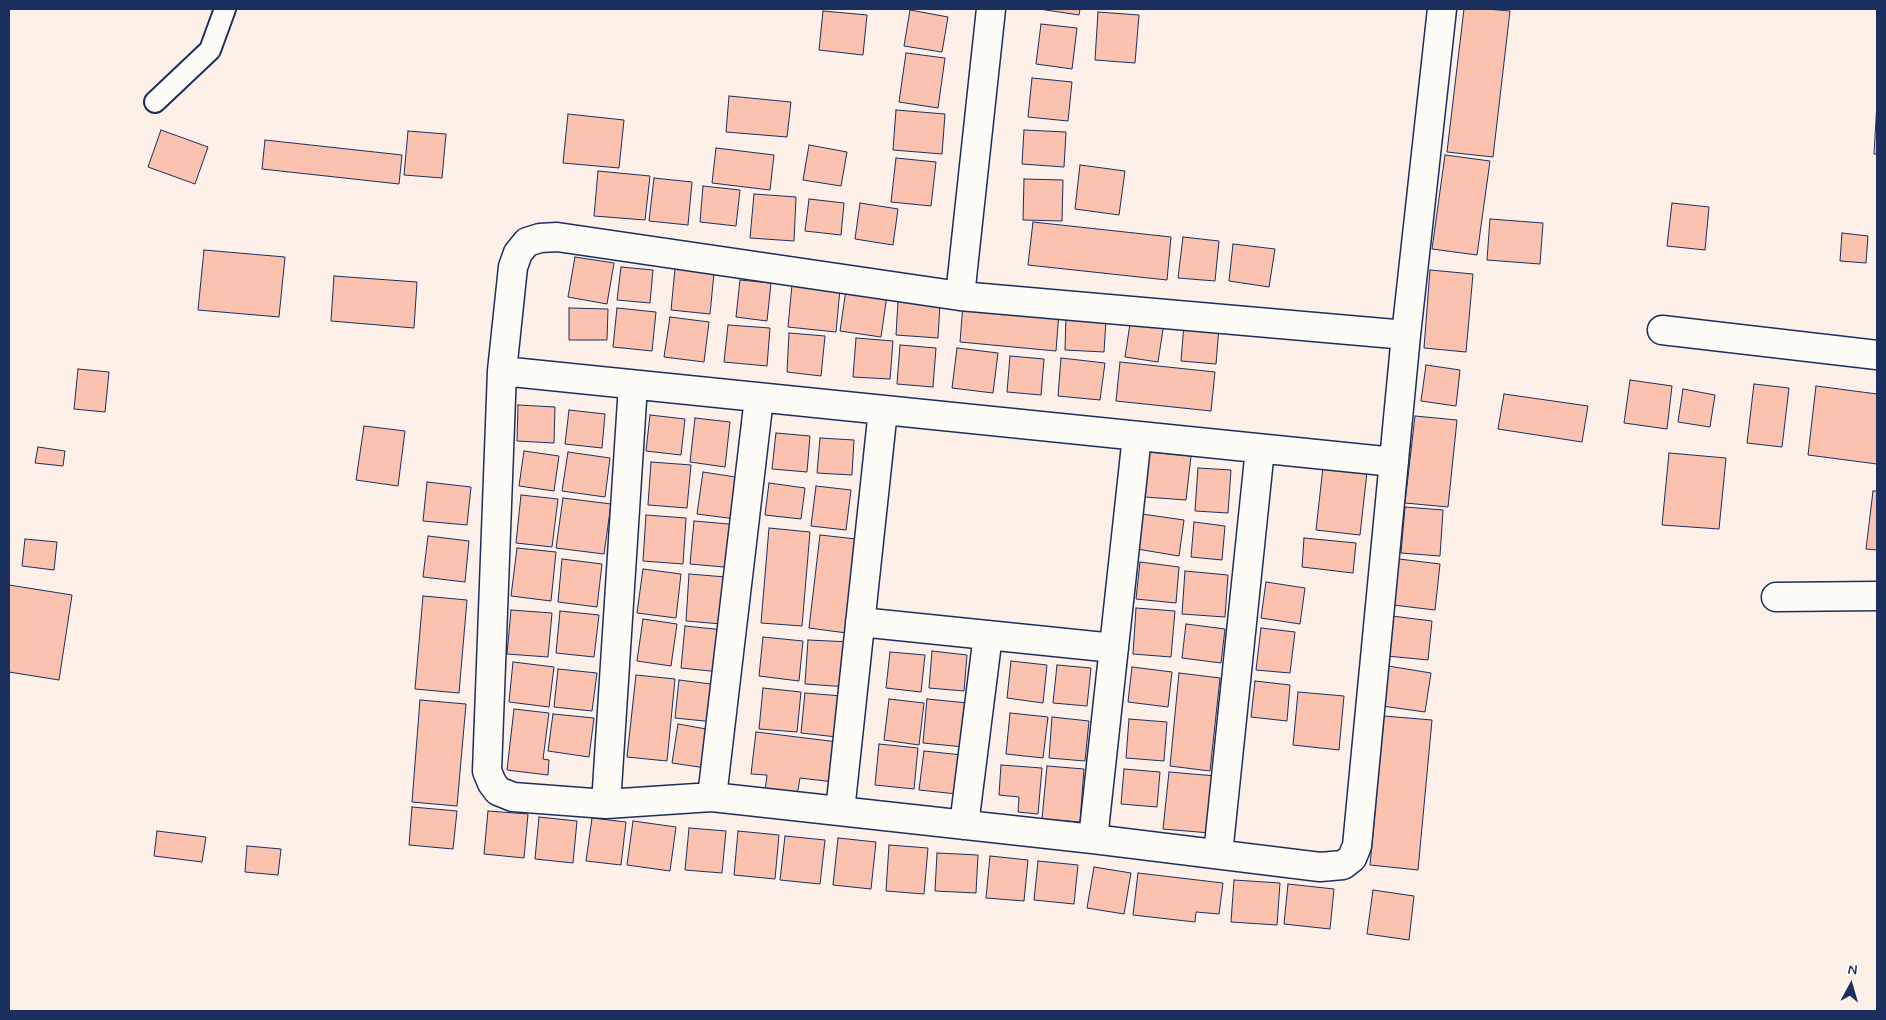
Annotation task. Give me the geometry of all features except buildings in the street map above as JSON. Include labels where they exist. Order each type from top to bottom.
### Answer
[{"type":"street","points":[[960,296],[992,9]]},
{"type":"street","points":[[1406,335],[960,296],[557,237],[540,238],[527,242],[518,253],[513,267],[502,371],[487,771],[492,783],[498,791],[514,798],[606,804],[712,797],[1093,839],[1320,867],[1343,865],[1352,858],[1357,846],[1406,335],[1442,9]]},
{"type":"street","points":[[1662,330],[1877,355]]},
{"type":"street","points":[[502,371],[1394,462]]},
{"type":"street","points":[[606,804],[633,385]]},
{"type":"street","points":[[712,797],[759,398]]},
{"type":"street","points":[[840,811],[883,410]]},
{"type":"street","points":[[1093,839],[1137,436]]},
{"type":"street","points":[[1218,854],[1260,449]]},
{"type":"street","points":[[1776,597],[1877,596]]},
{"type":"street","points":[[860,622],[1114,648]]},
{"type":"street","points":[[964,825],[988,635]]},
{"type":"lane","points":[[155,102],[210,50],[225,9]]}]
